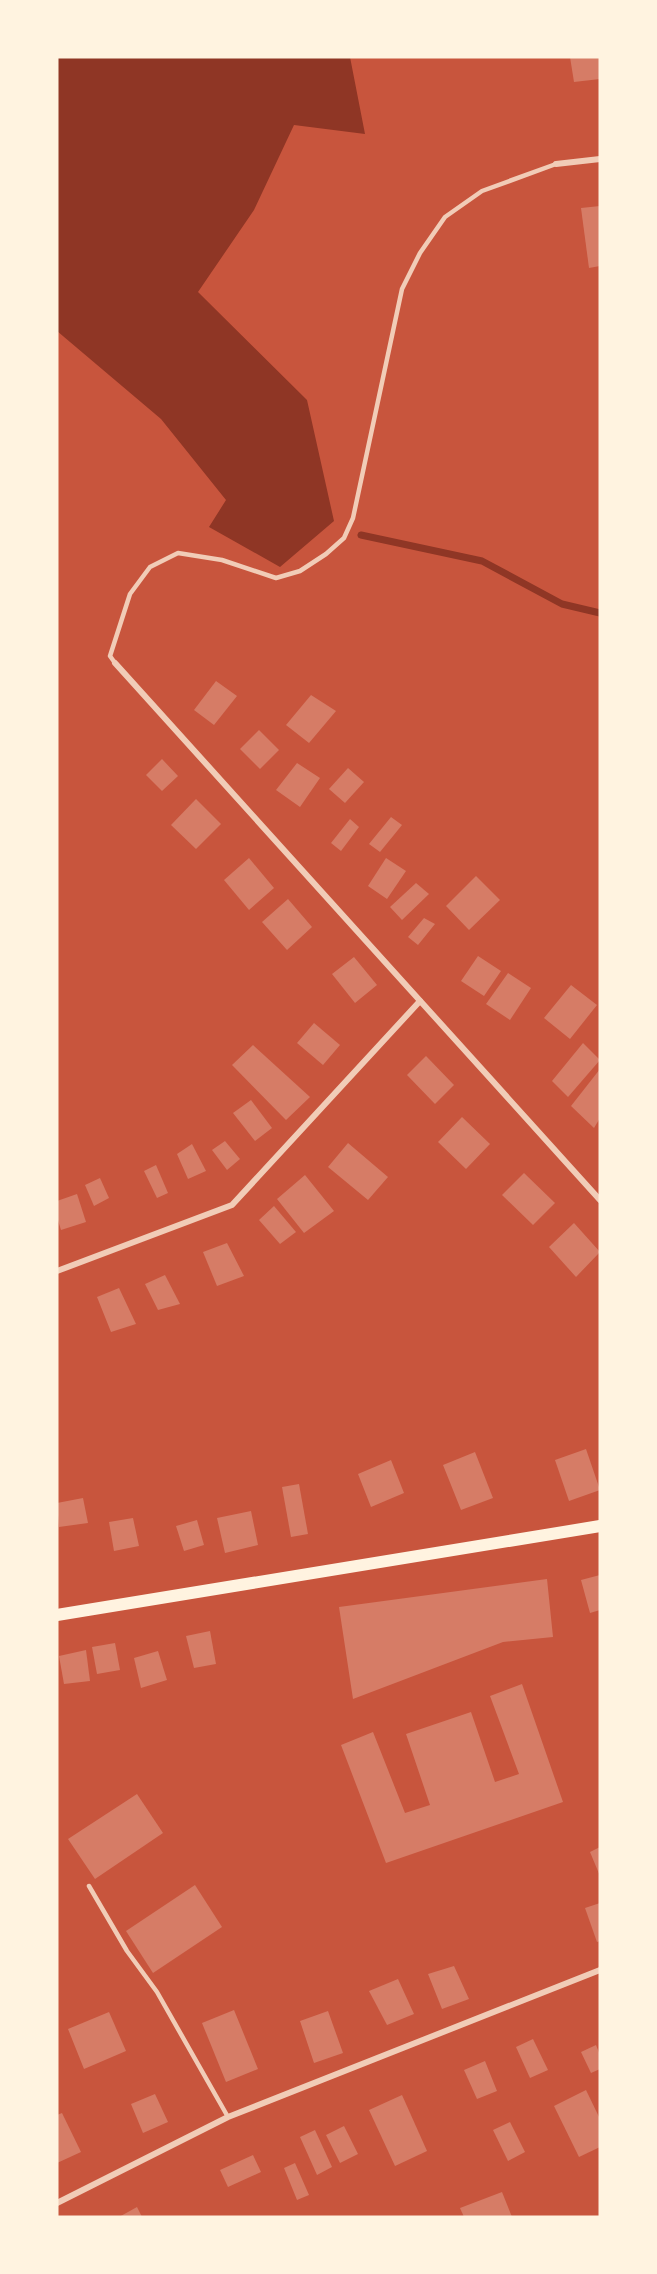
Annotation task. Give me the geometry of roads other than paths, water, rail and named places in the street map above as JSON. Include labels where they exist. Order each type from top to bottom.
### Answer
[{"type":"main road","points":[[57,1615],[600,1526]]},
{"type":"street","points":[[556,164],[600,159]]},
{"type":"street","points":[[115,663],[600,1200]]},
{"type":"street","points":[[57,1271],[232,1204],[420,1001]]},
{"type":"street","points":[[57,2204],[228,2117],[600,1970]]},
{"type":"lane","points":[[115,663],[110,656],[130,594],[150,567],[178,553],[222,560],[276,578],[300,571],[344,538],[353,518],[402,289],[420,253],[445,217],[482,191],[556,164]]},
{"type":"lane","points":[[88,1886],[127,1951],[157,1992],[228,2117]]},
{"type":"waterway","points":[[361,535],[482,561],[562,604],[600,613]]}]
